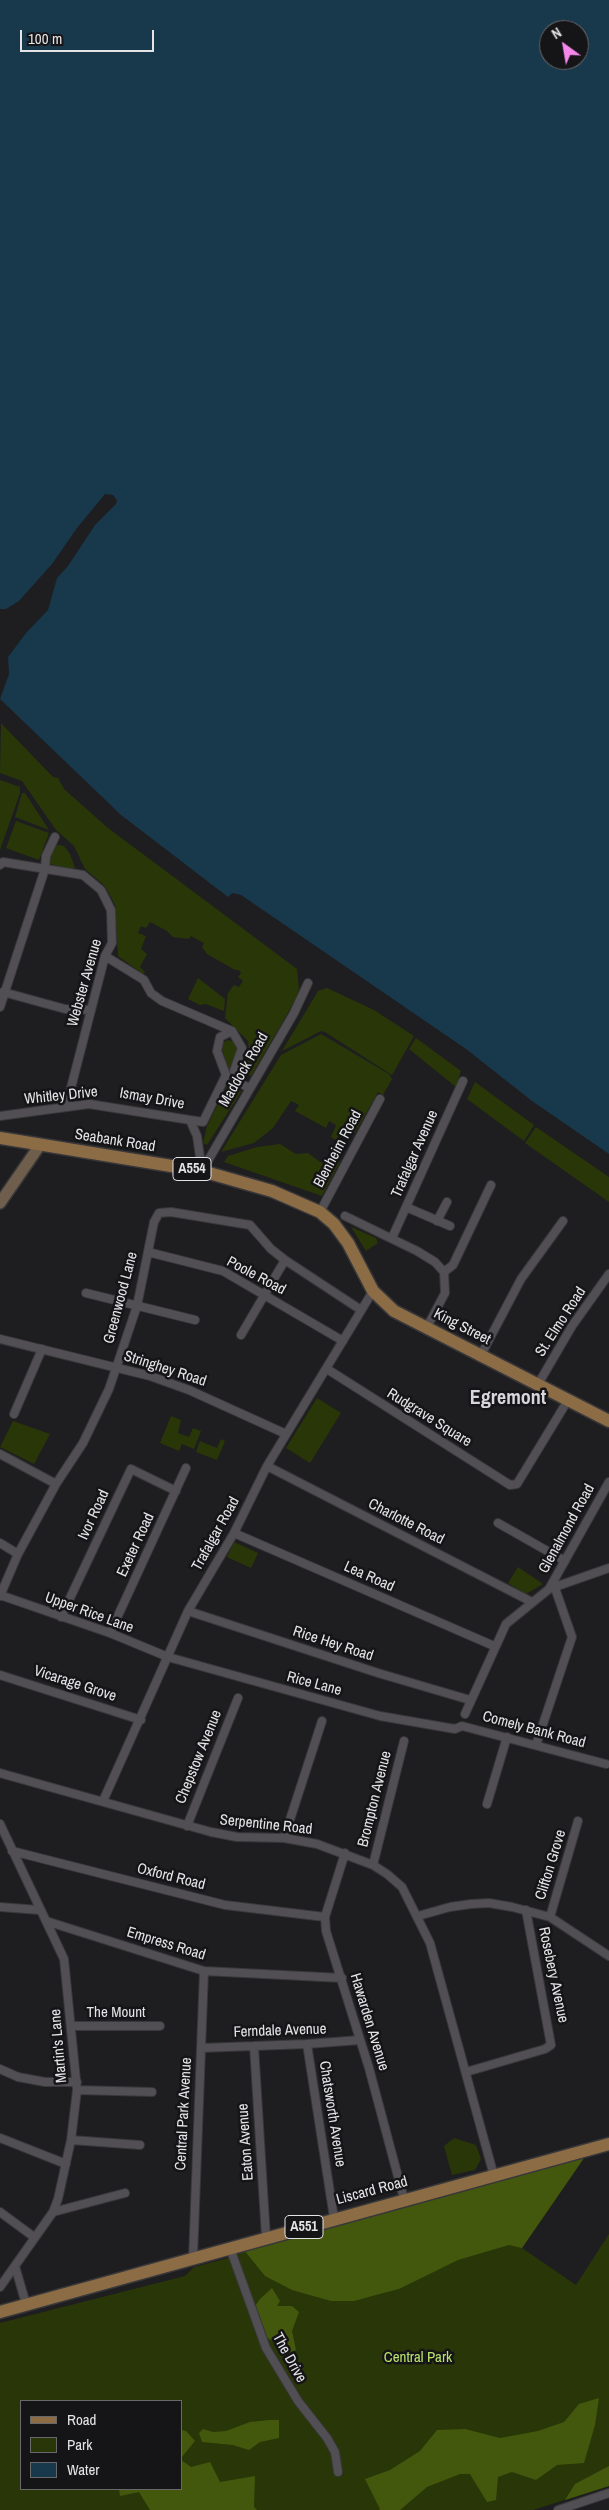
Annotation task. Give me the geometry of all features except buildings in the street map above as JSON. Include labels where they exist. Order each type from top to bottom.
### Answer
[{"type":"main road","name":"Seabank Road","points":[[0,1138],[202,1171],[272,1191],[320,1212],[334,1224]]},
{"type":"main road","points":[[0,1203],[40,1145]]},
{"type":"main road","name":"King Street","points":[[334,1224],[348,1243],[373,1291],[394,1312],[482,1355],[537,1386],[609,1422]]},
{"type":"main road","name":"Liscard Road","points":[[0,2312],[334,2218],[609,2144]]},
{"type":"street","points":[[0,1008],[3,992],[26,931],[46,856],[55,837]]},
{"type":"street","points":[[0,865],[3,862],[44,869]]},
{"type":"street","name":"Webster Avenue","points":[[44,869],[83,875],[101,890],[111,910],[112,943],[105,956],[66,1107]]},
{"type":"street","points":[[105,956],[144,980],[152,993],[162,1001],[232,1031],[242,1048],[234,1071],[240,1082],[249,1088]]},
{"type":"street","name":"Maddock Road","points":[[202,1171],[294,1013],[308,983]]},
{"type":"street","points":[[3,992],[65,1008],[90,1010]]},
{"type":"street","points":[[190,1120],[203,1122],[226,1075],[218,1051],[220,1037],[232,1031]]},
{"type":"street","name":"Trafalgar Avenue","points":[[392,1238],[463,1081]]},
{"type":"street","name":"Blenheim Road","points":[[320,1212],[380,1099]]},
{"type":"street","name":"Whitley Drive","points":[[0,1116],[90,1104],[109,1106]]},
{"type":"street","name":"Ismay Drive","points":[[109,1106],[190,1120]]},
{"type":"street","points":[[190,1120],[197,1136],[202,1171]]},
{"type":"street","points":[[444,1272],[453,1265],[492,1185]]},
{"type":"street","points":[[437,1221],[447,1202]]},
{"type":"street","points":[[406,1207],[450,1226]]},
{"type":"street","name":"Greenwood Lane","points":[[0,1596],[18,1554],[56,1484],[94,1421],[117,1368],[137,1306],[154,1222],[159,1213],[171,1212],[250,1225],[271,1249],[285,1260],[361,1310]]},
{"type":"street","points":[[345,1216],[392,1238],[435,1262],[444,1272],[445,1293],[427,1327]]},
{"type":"street","points":[[482,1355],[521,1279],[563,1221]]},
{"type":"street","name":"Poole Road","points":[[148,1252],[223,1271],[343,1341]]},
{"type":"street","points":[[241,1335],[285,1260]]},
{"type":"street","name":"St. Elmo Road","points":[[537,1386],[572,1326],[609,1274]]},
{"type":"street","name":"Trafalgar Road","points":[[103,1801],[188,1612],[234,1533],[286,1434],[373,1291]]},
{"type":"street","points":[[86,1293],[195,1320]]},
{"type":"street","name":"Stringhey Road","points":[[0,1339],[117,1368],[189,1390],[286,1434]]},
{"type":"street","points":[[14,1414],[42,1349]]},
{"type":"street","name":"Rudgrave Square","points":[[327,1369],[510,1485],[517,1484],[568,1400]]},
{"type":"street","points":[[0,1454],[56,1484]]},
{"type":"street","name":"Charlotte Road","points":[[268,1466],[532,1602]]},
{"type":"street","name":"Exeter Road","points":[[110,1633],[186,1468]]},
{"type":"street","name":"Ivor Road","points":[[61,1617],[131,1469],[176,1491]]},
{"type":"street","name":"Glenalmond Road","points":[[552,1589],[565,1561],[609,1482]]},
{"type":"street","points":[[498,1523],[565,1561]]},
{"type":"street","name":"Lea Road","points":[[234,1533],[494,1646]]},
{"type":"street","points":[[0,1543],[18,1554]]},
{"type":"street","points":[[464,1714],[494,1646],[506,1624],[532,1602],[552,1589],[609,1568]]},
{"type":"street","points":[[536,1745],[572,1637],[552,1589]]},
{"type":"street","name":"Upper Rice Lane","points":[[0,1596],[110,1633],[168,1657]]},
{"type":"street","name":"Rice Hey Road","points":[[188,1612],[378,1673],[470,1700]]},
{"type":"street","name":"Rice Lane","points":[[168,1657],[380,1716],[455,1729]]},
{"type":"street","name":"Vicarage Grove","points":[[0,1675],[141,1720]]},
{"type":"street","name":"Chepstow Avenue","points":[[187,1826],[238,1698]]},
{"type":"street","points":[[284,1838],[322,1721]]},
{"type":"street","name":"Comely Bank Road","points":[[455,1729],[462,1726],[606,1764]]},
{"type":"street","points":[[487,1804],[507,1737]]},
{"type":"street","name":"Brompton Avenue","points":[[374,1865],[404,1741]]},
{"type":"street","name":"Serpentine Road","points":[[0,1773],[187,1826],[237,1837],[284,1838],[317,1844],[374,1865],[402,1887],[418,1916],[437,1964],[494,2176]]},
{"type":"street","name":"Clifton Grove","points":[[550,1917],[578,1822]]},
{"type":"street","name":"Martin's Lane","points":[[0,1824],[64,1960],[77,2086],[71,2140],[53,2212],[0,2288]]},
{"type":"street","name":"Oxford Road","points":[[12,1851],[225,1905],[325,1917]]},
{"type":"street","name":"Hawarden Avenue","points":[[345,1853],[325,1917],[326,1931],[342,1978],[404,2199]]},
{"type":"street","points":[[418,1916],[450,1907],[471,1904],[488,1904],[526,1910],[550,1917],[609,1956]]},
{"type":"street","points":[[0,1908],[40,1910]]},
{"type":"street","name":"Rosebery Avenue","points":[[466,2072],[545,2049],[551,2045],[526,1910]]},
{"type":"street","name":"Empress Road","points":[[46,1921],[204,1971],[342,1978]]},
{"type":"street","name":"Central Park Avenue","points":[[193,2258],[204,1971]]},
{"type":"street","name":"The Mount","points":[[72,2026],[160,2026]]},
{"type":"street","name":"Ferndale Avenue","points":[[201,2048],[360,2040]]},
{"type":"street","name":"Chatsworth Avenue","points":[[307,2044],[334,2218]]},
{"type":"street","name":"Eaton Avenue","points":[[254,2046],[266,2237]]},
{"type":"street","points":[[0,2068],[18,2077],[46,2082],[152,2092]]},
{"type":"street","points":[[0,2138],[66,2164]]},
{"type":"street","points":[[71,2140],[140,2145]]},
{"type":"street","points":[[53,2212],[125,2193]]},
{"type":"street","points":[[0,2212],[34,2237]]},
{"type":"street","name":"The Drive","points":[[230,2248],[266,2348],[298,2401],[318,2424],[331,2445],[335,2452],[338,2472]]},
{"type":"street","points":[[15,2266],[26,2304]]},
{"type":"street","points":[[0,2270],[8,2276]]},
{"type":"street","points":[[558,2510],[584,2506],[609,2493]]},
{"type":"green space","points":[[1,723],[53,777],[58,778],[64,789],[108,828],[297,969],[299,988],[297,997],[251,1076],[244,1073],[242,1069],[249,1049],[248,1041],[225,1018],[228,993],[234,985],[239,987],[243,981],[238,977],[241,973],[239,970],[235,970],[207,954],[202,947],[204,943],[191,936],[189,939],[173,937],[167,931],[150,922],[146,928],[141,926],[138,933],[146,936],[141,949],[147,954],[140,967],[145,972],[143,974],[118,956],[115,905],[105,886],[85,869],[74,846],[56,830],[22,781],[0,773]]},
{"type":"green space","points":[[0,780],[20,787],[20,793],[0,850]]},
{"type":"green space","points":[[22,793],[25,793],[49,830],[15,817]]},
{"type":"green space","points":[[16,821],[49,833],[39,860],[6,848]]},
{"type":"green space","points":[[55,846],[64,846],[70,854],[75,868],[67,869],[50,864],[48,860]]},
{"type":"green space","points":[[198,978],[225,999],[224,1011],[206,1004],[200,1005],[188,999]]},
{"type":"green space","points":[[327,988],[374,1010],[414,1036],[392,1075],[321,1031],[282,1051],[318,991]]},
{"type":"green space","points":[[321,1034],[389,1074],[392,1079],[383,1095],[378,1092],[355,1133],[343,1127],[336,1140],[331,1137],[336,1125],[329,1121],[326,1128],[295,1111],[299,1105],[291,1101],[273,1128],[254,1143],[221,1152],[281,1055]]},
{"type":"green space","points":[[416,1038],[461,1071],[456,1087],[409,1049]]},
{"type":"green space","points":[[228,1040],[236,1042],[238,1046],[231,1073],[241,1092],[207,1145],[203,1143],[207,1126],[227,1086],[228,1068],[222,1049],[223,1043]]},
{"type":"green space","points":[[475,1082],[534,1125],[524,1141],[467,1099]]},
{"type":"green space","points":[[536,1127],[609,1177],[609,1202],[525,1143]]},
{"type":"green space","points":[[280,1144],[296,1154],[308,1153],[320,1162],[330,1157],[340,1162],[322,1196],[224,1162],[228,1156],[257,1147]]},
{"type":"green space","points":[[351,1227],[376,1238],[378,1243],[366,1251]]},
{"type":"green space","points":[[317,1398],[341,1413],[310,1463],[286,1448]]},
{"type":"green space","points":[[171,1416],[181,1420],[178,1433],[189,1437],[193,1428],[201,1431],[194,1449],[182,1444],[179,1451],[160,1443]]},
{"type":"green space","points":[[13,1421],[50,1434],[34,1464],[0,1447]]},
{"type":"green space","points":[[221,1439],[225,1441],[217,1460],[196,1452],[200,1441],[217,1448]]},
{"type":"green space","points":[[234,1542],[258,1553],[251,1568],[227,1557]]},
{"type":"green space","points":[[518,1567],[543,1584],[526,1594],[508,1583]]},
{"type":"green space","points":[[454,2138],[476,2145],[481,2159],[475,2170],[452,2175],[444,2146]]},
{"type":"green space","name":"Central Park","points":[[584,2158],[522,2248],[576,2285],[609,2234],[609,2486],[533,2510],[0,2510],[0,2323],[185,2276],[194,2267],[225,2259],[244,2250]]},
{"type":"green space","points":[[584,2158],[522,2248],[509,2245],[458,2260],[399,2289],[354,2301],[331,2301],[292,2290],[265,2276],[244,2250]]},
{"type":"green space","points":[[272,2288],[280,2301],[277,2306],[292,2306],[299,2312],[292,2331],[296,2350],[289,2353],[258,2331],[252,2310]]},
{"type":"green space","points":[[599,2398],[595,2425],[584,2463],[557,2465],[536,2480],[512,2472],[498,2477],[496,2500],[487,2502],[470,2474],[460,2474],[427,2487],[400,2510],[379,2510],[365,2479],[390,2470],[420,2451],[437,2430],[465,2429],[500,2438],[538,2431],[564,2422],[579,2404]]},
{"type":"green space","points":[[279,2420],[279,2438],[260,2442],[249,2450],[233,2445],[202,2442],[199,2433],[203,2429],[213,2432],[226,2431],[250,2422]]},
{"type":"green space","points":[[182,2430],[186,2431],[195,2441],[182,2457]]},
{"type":"green space","points":[[182,2461],[191,2467],[210,2462],[220,2482],[255,2476],[254,2507],[257,2510],[150,2510],[139,2492],[120,2496],[119,2490],[182,2490]]},
{"type":"green space","points":[[609,2466],[609,2486],[565,2500],[575,2484]]},
{"type":"water","points":[[0,0],[609,0],[609,1154],[532,1101],[466,1049],[241,895],[232,893],[228,897],[121,815],[0,699],[9,674],[8,657],[26,633],[48,610],[57,578],[68,566],[95,525],[116,504],[117,500],[113,495],[105,494],[77,528],[52,564],[19,601],[6,609],[0,609]]},
{"type":"district","name":"Egremont","points":[[508,1399]]}]
